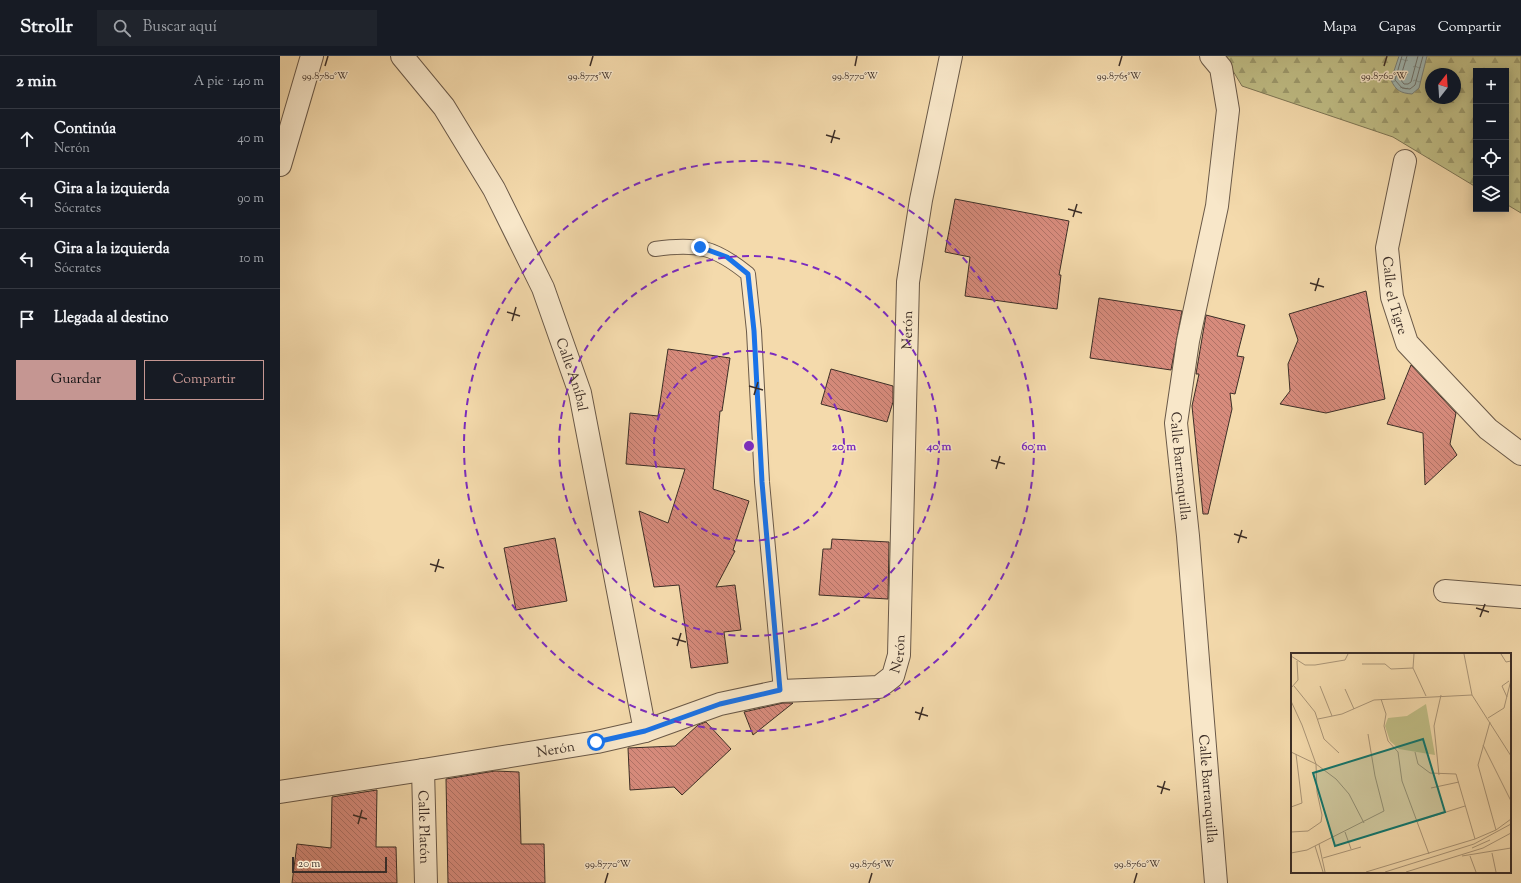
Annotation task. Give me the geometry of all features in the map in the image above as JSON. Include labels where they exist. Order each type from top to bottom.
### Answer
[{"type":"street","points":[[280,165],[312,56]]},
{"type":"street","name":"Calle Aníbal","points":[[402,56],[444,107],[494,189],[543,288],[580,393],[645,731]]},
{"type":"street","name":"Nerón","points":[[280,792],[589,743],[645,731],[720,704],[780,690],[879,687],[893,676],[898,655],[908,282],[922,200],[951,56]]},
{"type":"street","name":"Calle Barranquilla","points":[[1211,56],[1221,68],[1228,110],[1217,206],[1188,340],[1176,423],[1188,536],[1216,883]]},
{"type":"street","name":"Calle el Tigre","points":[[1405,161],[1387,248],[1392,297],[1407,343],[1488,429],[1521,454]]},
{"type":"street","points":[[1445,591],[1521,597]]},
{"type":"street","name":"Calle Platón","points":[[423,770],[426,883]]},
{"type":"lane","points":[[655,250],[677,246],[700,247],[727,257],[748,274],[754,331],[762,482],[780,690]]},
{"type":"green space","points":[[1224,56],[1521,56],[1521,213],[1509,206],[1509,68],[1473,68],[1473,185],[1393,137],[1242,86]]},
{"type":"water","points":[[1399,56],[1427,56],[1419,88],[1412,94],[1399,91],[1391,80]]},
{"type":"building","points":[[955,199],[1069,221],[1059,275],[1061,275],[1057,309],[965,296],[970,257],[945,252]]},
{"type":"building","points":[[1366,291],[1385,399],[1326,413],[1280,404],[1290,391],[1288,364],[1298,340],[1289,314]]},
{"type":"building","points":[[1099,298],[1182,311],[1171,370],[1090,358]]},
{"type":"building","points":[[1206,315],[1245,325],[1237,356],[1244,357],[1235,394],[1230,393],[1232,409],[1208,514],[1203,514],[1192,406],[1199,374],[1196,374]]},
{"type":"building","points":[[668,349],[730,358],[722,411],[720,411],[713,489],[749,501],[733,550],[735,551],[716,587],[735,585],[741,630],[724,632],[728,663],[691,668],[679,585],[654,587],[639,511],[668,523],[685,469],[626,464],[630,413],[658,416]]},
{"type":"building","points":[[1411,365],[1456,413],[1450,444],[1457,455],[1425,485],[1423,433],[1387,424]]},
{"type":"building","points":[[831,369],[893,386],[893,402],[887,422],[821,404]]},
{"type":"building","points":[[555,538],[567,601],[516,610],[504,548]]},
{"type":"building","points":[[832,539],[889,542],[888,599],[819,595],[823,549],[831,549]]},
{"type":"building","points":[[783,703],[793,703],[753,735],[744,712]]},
{"type":"building","points":[[706,722],[731,749],[682,795],[674,787],[630,790],[628,748],[675,746],[698,725]]},
{"type":"building","points":[[495,771],[519,772],[521,844],[544,844],[545,883],[448,883],[446,779]]},
{"type":"building","points":[[377,790],[376,847],[396,847],[397,883],[292,883],[297,844],[331,848],[332,797]]},
{"type":"route","points":[[596,742],[645,731],[720,704],[780,690],[762,482],[754,331],[748,274],[727,257],[700,247]]}]
